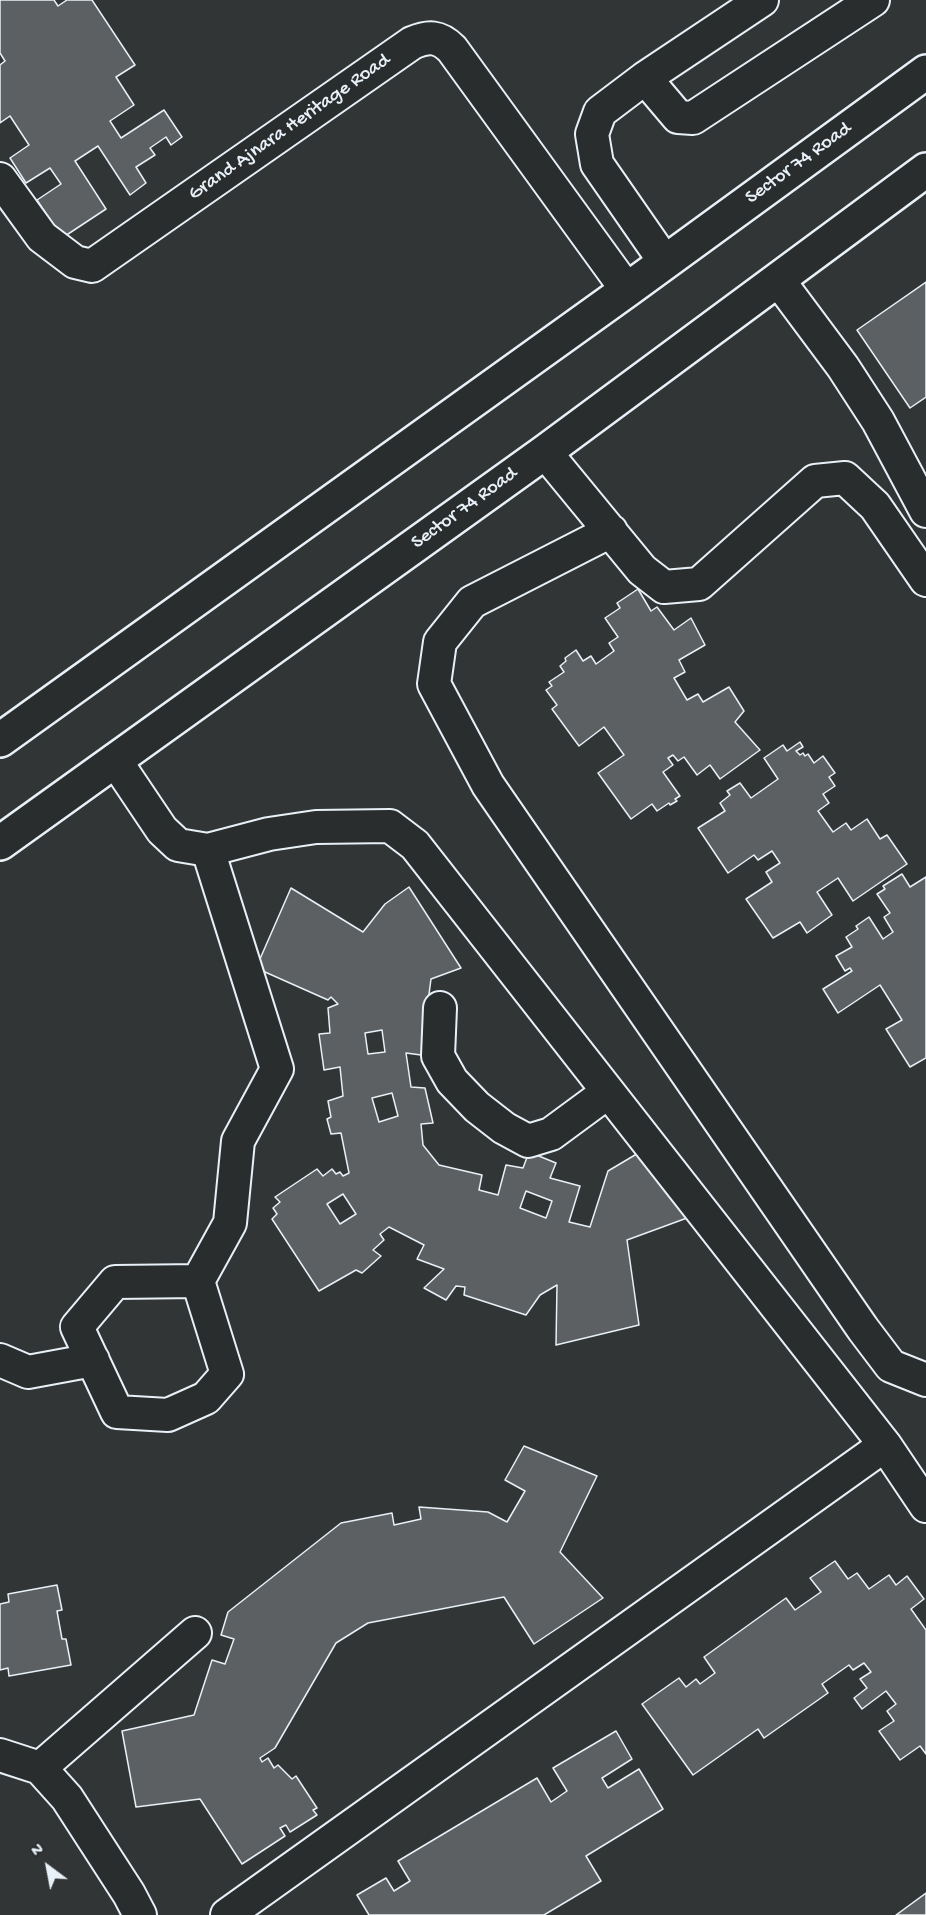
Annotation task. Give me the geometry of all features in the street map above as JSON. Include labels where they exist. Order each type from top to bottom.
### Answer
[{"type":"street","points":[[665,262],[597,164],[592,134],[600,112],[645,78],[762,0]]},
{"type":"street","points":[[645,78],[678,117],[693,118],[873,0]]},
{"type":"street","name":"Grand Ajnara Heritage Road","points":[[0,179],[42,237],[75,262],[93,266],[412,43],[424,38],[432,38],[442,40],[452,49],[627,290]]},
{"type":"street","name":"Sector 74 Road","points":[[0,740],[627,290],[926,72]]},
{"type":"street","points":[[556,193],[597,164]]},
{"type":"street","name":"Sector 74 Road","points":[[0,843],[545,452],[926,170]]},
{"type":"street","points":[[779,280],[843,367],[878,421],[926,511]]},
{"type":"street","points":[[545,452],[642,570],[664,587],[699,584],[816,481],[845,478],[875,506],[926,580]]},
{"type":"street","points":[[611,531],[472,602],[440,642],[434,684],[488,785],[863,1329],[891,1366],[926,1380]]},
{"type":"street","points":[[116,760],[162,830],[178,844],[208,850],[269,834],[316,827],[390,826],[415,845],[885,1444],[926,1506]]},
{"type":"street","points":[[198,1281],[115,1282],[77,1327],[117,1412],[168,1415],[206,1398],[227,1374],[198,1281],[230,1224],[238,1141],[277,1069],[208,850]]},
{"type":"street","points":[[440,1008],[438,1056],[452,1081],[477,1107],[504,1128],[528,1141],[551,1134],[608,1092]]},
{"type":"street","points":[[0,1360],[28,1372],[93,1360]]},
{"type":"street","points":[[227,1915],[885,1444]]},
{"type":"street","points":[[40,1768],[195,1633]]},
{"type":"street","points":[[0,1755],[40,1768],[67,1798],[140,1915]]},
{"type":"building","points":[[0,0],[54,0],[58,6],[67,0],[92,0],[135,65],[116,77],[134,105],[110,121],[121,138],[164,110],[182,137],[171,145],[166,137],[150,148],[155,155],[136,167],[146,183],[130,195],[98,146],[75,161],[106,209],[62,238],[37,200],[61,184],[50,168],[26,183],[10,158],[29,145],[10,116],[0,123],[0,65],[5,61],[0,53]]},
{"type":"building","points":[[926,282],[926,397],[910,408],[857,330]]},
{"type":"building","points":[[638,589],[651,611],[657,607],[674,630],[691,618],[705,645],[679,660],[685,672],[674,678],[687,700],[698,694],[703,702],[729,687],[744,711],[735,722],[760,750],[720,779],[710,765],[697,775],[684,757],[678,761],[673,755],[668,758],[673,765],[663,772],[680,796],[675,799],[677,801],[657,811],[652,804],[631,819],[598,773],[624,755],[604,727],[579,746],[552,709],[557,705],[546,690],[552,686],[549,682],[564,672],[560,666],[566,661],[565,658],[576,650],[583,661],[591,656],[596,664],[614,651],[609,643],[618,637],[605,618],[620,608],[617,603]]},
{"type":"building","points":[[800,742],[803,747],[796,751],[800,755],[808,754],[814,763],[823,756],[835,773],[829,777],[835,786],[823,794],[829,803],[818,811],[833,832],[846,823],[851,830],[867,819],[880,839],[887,835],[907,864],[853,901],[838,878],[817,892],[832,915],[807,933],[800,922],[773,938],[746,899],[772,882],[766,872],[780,863],[772,851],[758,860],[754,855],[728,873],[698,828],[725,811],[720,803],[730,795],[727,791],[740,783],[751,798],[778,779],[764,758],[783,745],[787,751]]},
{"type":"building","points":[[902,874],[910,887],[926,877],[926,1058],[910,1067],[886,1029],[902,1020],[880,985],[838,1013],[823,989],[852,971],[850,968],[845,971],[836,956],[852,947],[846,937],[858,929],[856,926],[869,917],[883,939],[893,932],[884,917],[890,913],[877,894],[885,889],[883,886]]},
{"type":"building","points":[[409,887],[461,968],[431,979],[421,1055],[406,1053],[411,1087],[425,1088],[433,1123],[421,1124],[423,1145],[439,1165],[482,1175],[479,1190],[498,1195],[506,1165],[523,1168],[529,1152],[556,1163],[550,1178],[580,1186],[569,1222],[590,1227],[608,1171],[640,1152],[687,1218],[627,1240],[639,1325],[556,1345],[557,1285],[540,1295],[526,1315],[464,1295],[465,1287],[456,1286],[446,1300],[424,1288],[444,1269],[417,1259],[424,1245],[389,1227],[380,1234],[384,1240],[373,1250],[381,1256],[362,1273],[356,1270],[319,1291],[272,1219],[277,1214],[273,1208],[280,1202],[275,1197],[317,1169],[323,1176],[332,1169],[336,1174],[340,1172],[343,1176],[349,1173],[341,1133],[331,1134],[327,1119],[331,1117],[328,1101],[343,1096],[340,1067],[324,1070],[319,1034],[330,1033],[328,1008],[338,1004],[331,997],[328,1000],[256,968],[291,888],[363,932],[385,904]],"holes":[[[382,1030],[385,1052],[368,1054],[365,1033]],[[392,1093],[398,1116],[379,1122],[372,1098]],[[526,1191],[552,1201],[546,1218],[520,1208]],[[343,1194],[356,1214],[340,1224],[327,1204]]]},
{"type":"building","points":[[524,1446],[597,1476],[560,1552],[603,1598],[534,1644],[504,1597],[368,1623],[336,1643],[275,1748],[260,1758],[262,1762],[268,1758],[274,1768],[278,1765],[292,1779],[296,1776],[317,1808],[313,1810],[317,1815],[290,1832],[286,1825],[280,1828],[285,1836],[242,1864],[200,1799],[136,1807],[122,1731],[194,1715],[212,1660],[225,1664],[234,1639],[221,1635],[228,1612],[341,1523],[392,1513],[394,1525],[421,1519],[419,1507],[488,1512],[507,1522],[525,1491],[505,1480]]},
{"type":"building","points":[[835,1561],[848,1579],[857,1573],[869,1589],[889,1575],[896,1585],[907,1576],[924,1599],[911,1609],[926,1630],[926,1754],[920,1746],[900,1760],[879,1731],[894,1721],[887,1711],[896,1704],[886,1691],[862,1709],[854,1698],[867,1688],[860,1679],[871,1672],[864,1663],[853,1670],[849,1665],[822,1684],[828,1693],[764,1738],[758,1729],[693,1775],[642,1704],[679,1678],[686,1687],[696,1679],[700,1684],[715,1673],[704,1657],[786,1598],[795,1610],[821,1592],[810,1578]]},
{"type":"building","points":[[57,1585],[62,1610],[57,1611],[62,1639],[66,1639],[71,1665],[9,1676],[8,1668],[0,1670],[0,1604],[9,1602],[8,1594]]},
{"type":"building","points":[[616,1731],[632,1759],[602,1778],[608,1788],[639,1769],[663,1809],[586,1856],[601,1881],[544,1915],[369,1915],[357,1895],[386,1878],[394,1891],[410,1881],[398,1861],[537,1778],[551,1802],[567,1791],[553,1768]]},
{"type":"building","points":[[926,1893],[926,1915],[896,1915]]}]
